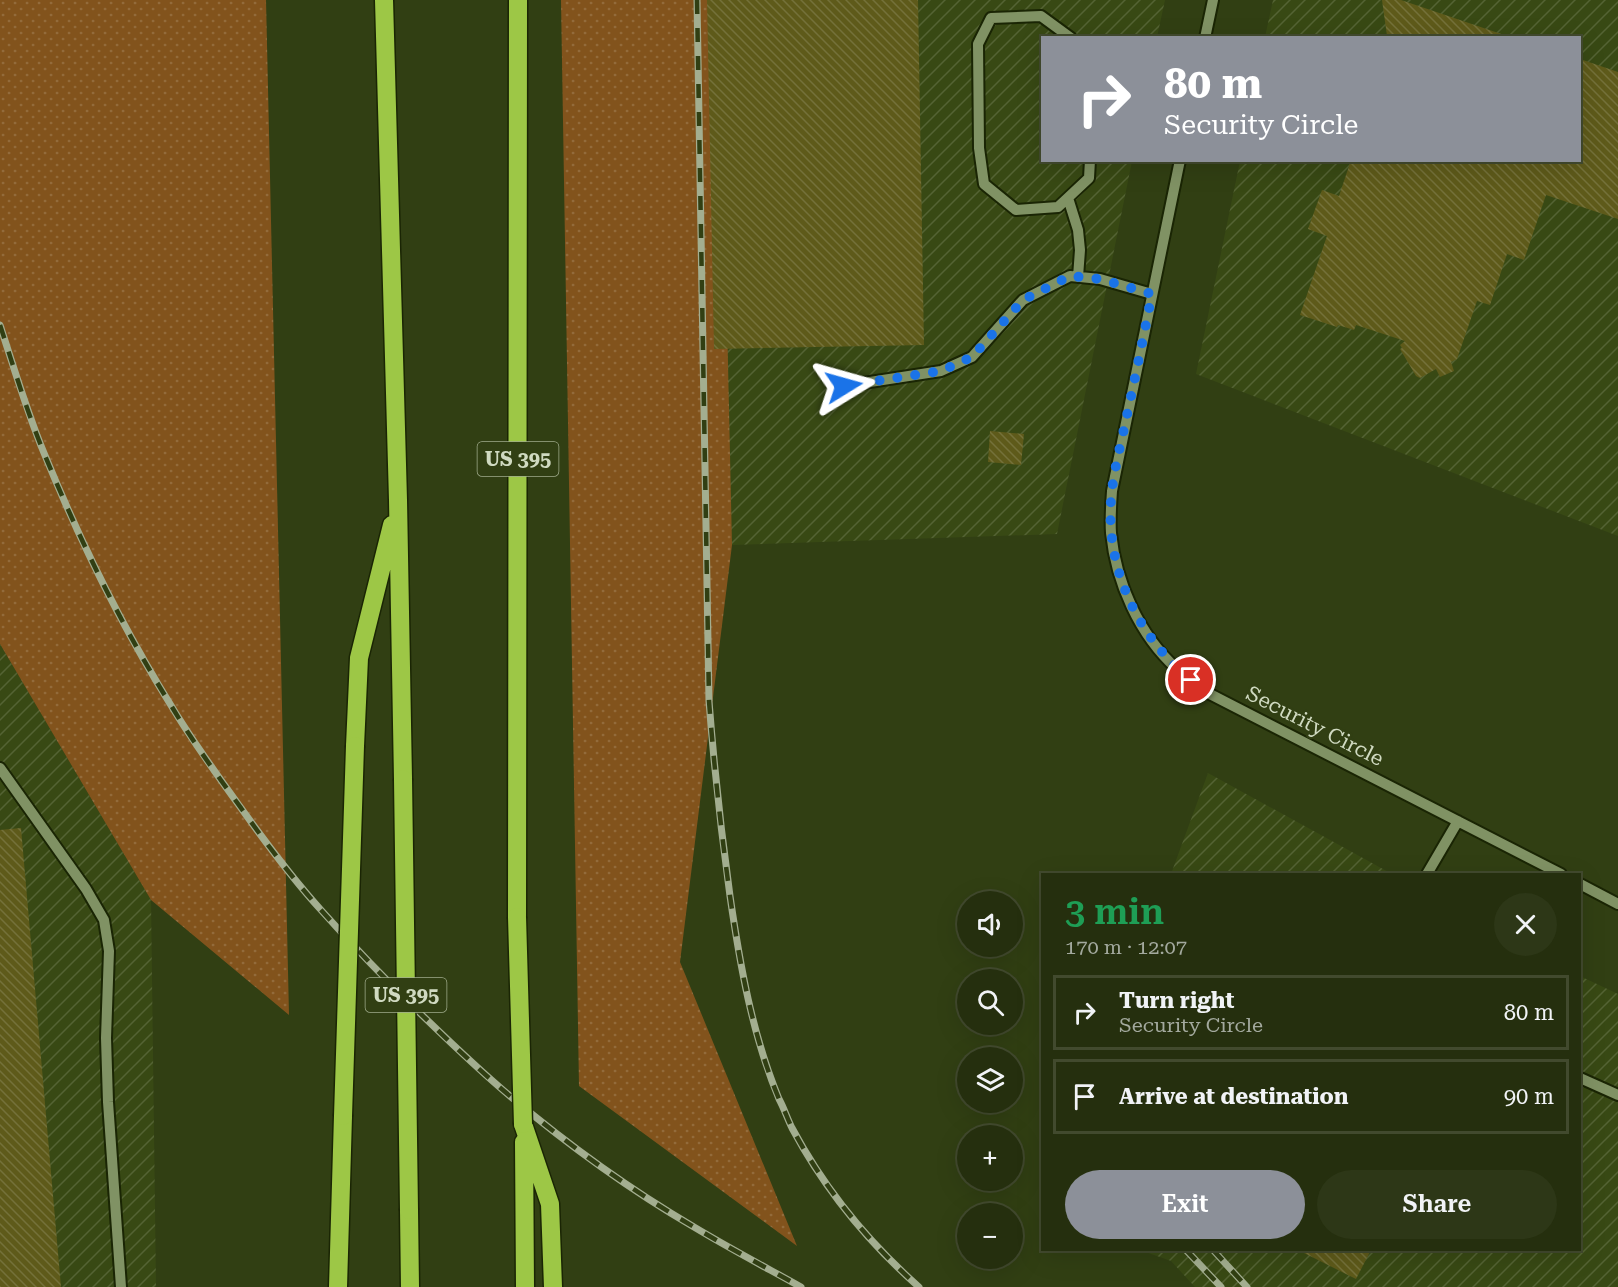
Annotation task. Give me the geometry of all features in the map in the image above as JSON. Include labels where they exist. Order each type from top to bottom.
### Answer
[{"type":"highway","name":"US 395","points":[[384,0],[398,500],[410,1287]]},
{"type":"highway","name":"US 395","points":[[518,0],[518,917],[524,1124],[525,1286]]},
{"type":"highway","points":[[338,1287],[355,746],[360,658],[398,500]]},
{"type":"highway","points":[[524,1124],[550,1204],[553,1287]]},
{"type":"street","points":[[1205,36],[1213,0]]},
{"type":"street","points":[[1068,36],[1041,16],[991,18],[978,44],[979,148],[984,184],[1016,210],[1058,207],[1089,178],[1090,162]]},
{"type":"street","name":"Security Circle","points":[[1180,162],[1112,491],[1111,532],[1118,570],[1133,610],[1153,642],[1176,668],[1206,692],[1559,873]]},
{"type":"street","points":[[1068,198],[1078,230],[1080,250],[1078,277]]},
{"type":"street","points":[[844,386],[941,371],[972,357],[1023,300],[1070,276],[1100,279],[1152,294]]},
{"type":"street","points":[[0,768],[86,889],[104,920],[110,951],[106,1038],[108,1102],[121,1287]]},
{"type":"street","points":[[1428,873],[1458,821]]},
{"type":"street","points":[[1581,885],[1618,904]]},
{"type":"street","points":[[1581,1078],[1618,1095]]},
{"type":"shaded area","points":[[0,0],[266,0],[289,1015],[151,900],[0,644]]},
{"type":"shaded area","points":[[561,0],[720,0],[732,545],[680,962],[797,1246],[579,1086]]},
{"type":"shaded area","points":[[718,0],[1165,0],[1157,36],[1041,36],[1041,162],[1132,162],[1057,534],[732,545],[712,343]]},
{"type":"shaded area","points":[[1273,0],[1618,0],[1618,536],[1196,374],[1240,162],[1581,162],[1581,36],[1265,36]]},
{"type":"shaded area","points":[[0,644],[151,900],[156,1287],[0,1287]]},
{"type":"shaded area","points":[[1208,773],[1390,873],[1171,873]]},
{"type":"shaded area","points":[[1581,976],[1618,994],[1618,1287],[1195,1287],[1171,1261],[1143,1251],[1581,1251]]},
{"type":"building","points":[[707,0],[918,0],[924,345],[714,349]]},
{"type":"building","points":[[1382,0],[1401,0],[1507,36],[1387,36]]},
{"type":"building","points":[[1581,59],[1618,72],[1618,219],[1546,195],[1524,260],[1507,254],[1490,305],[1477,301],[1457,359],[1451,362],[1454,371],[1440,377],[1436,369],[1420,378],[1416,376],[1400,349],[1402,348],[1400,345],[1405,341],[1356,325],[1354,330],[1338,325],[1337,327],[1300,315],[1327,236],[1308,229],[1322,190],[1339,196],[1350,162],[1581,162]]},
{"type":"building","points":[[990,431],[1024,434],[1021,465],[988,462]]},
{"type":"building","points":[[21,828],[61,1287],[0,1287],[0,830]]},
{"type":"building","points":[[1300,1251],[1370,1251],[1356,1279]]},
{"type":"railway","points":[[697,0],[709,701],[715,774],[738,948],[761,1050],[792,1128],[818,1172],[848,1213],[882,1252],[919,1287]]},
{"type":"railway","points":[[0,325],[44,453],[72,519],[119,615],[197,746],[300,885],[346,938],[411,1004],[477,1067],[532,1114],[576,1149],[646,1197],[707,1235],[801,1287]]},
{"type":"railway","points":[[1187,1251],[1221,1287]]},
{"type":"railway","points":[[1214,1251],[1247,1287]]},
{"type":"route","points":[[844,386],[941,371],[972,357],[1023,300],[1070,276],[1100,279],[1152,294],[1112,491],[1111,532],[1118,570],[1133,610],[1153,642],[1176,668],[1191,680]]}]
